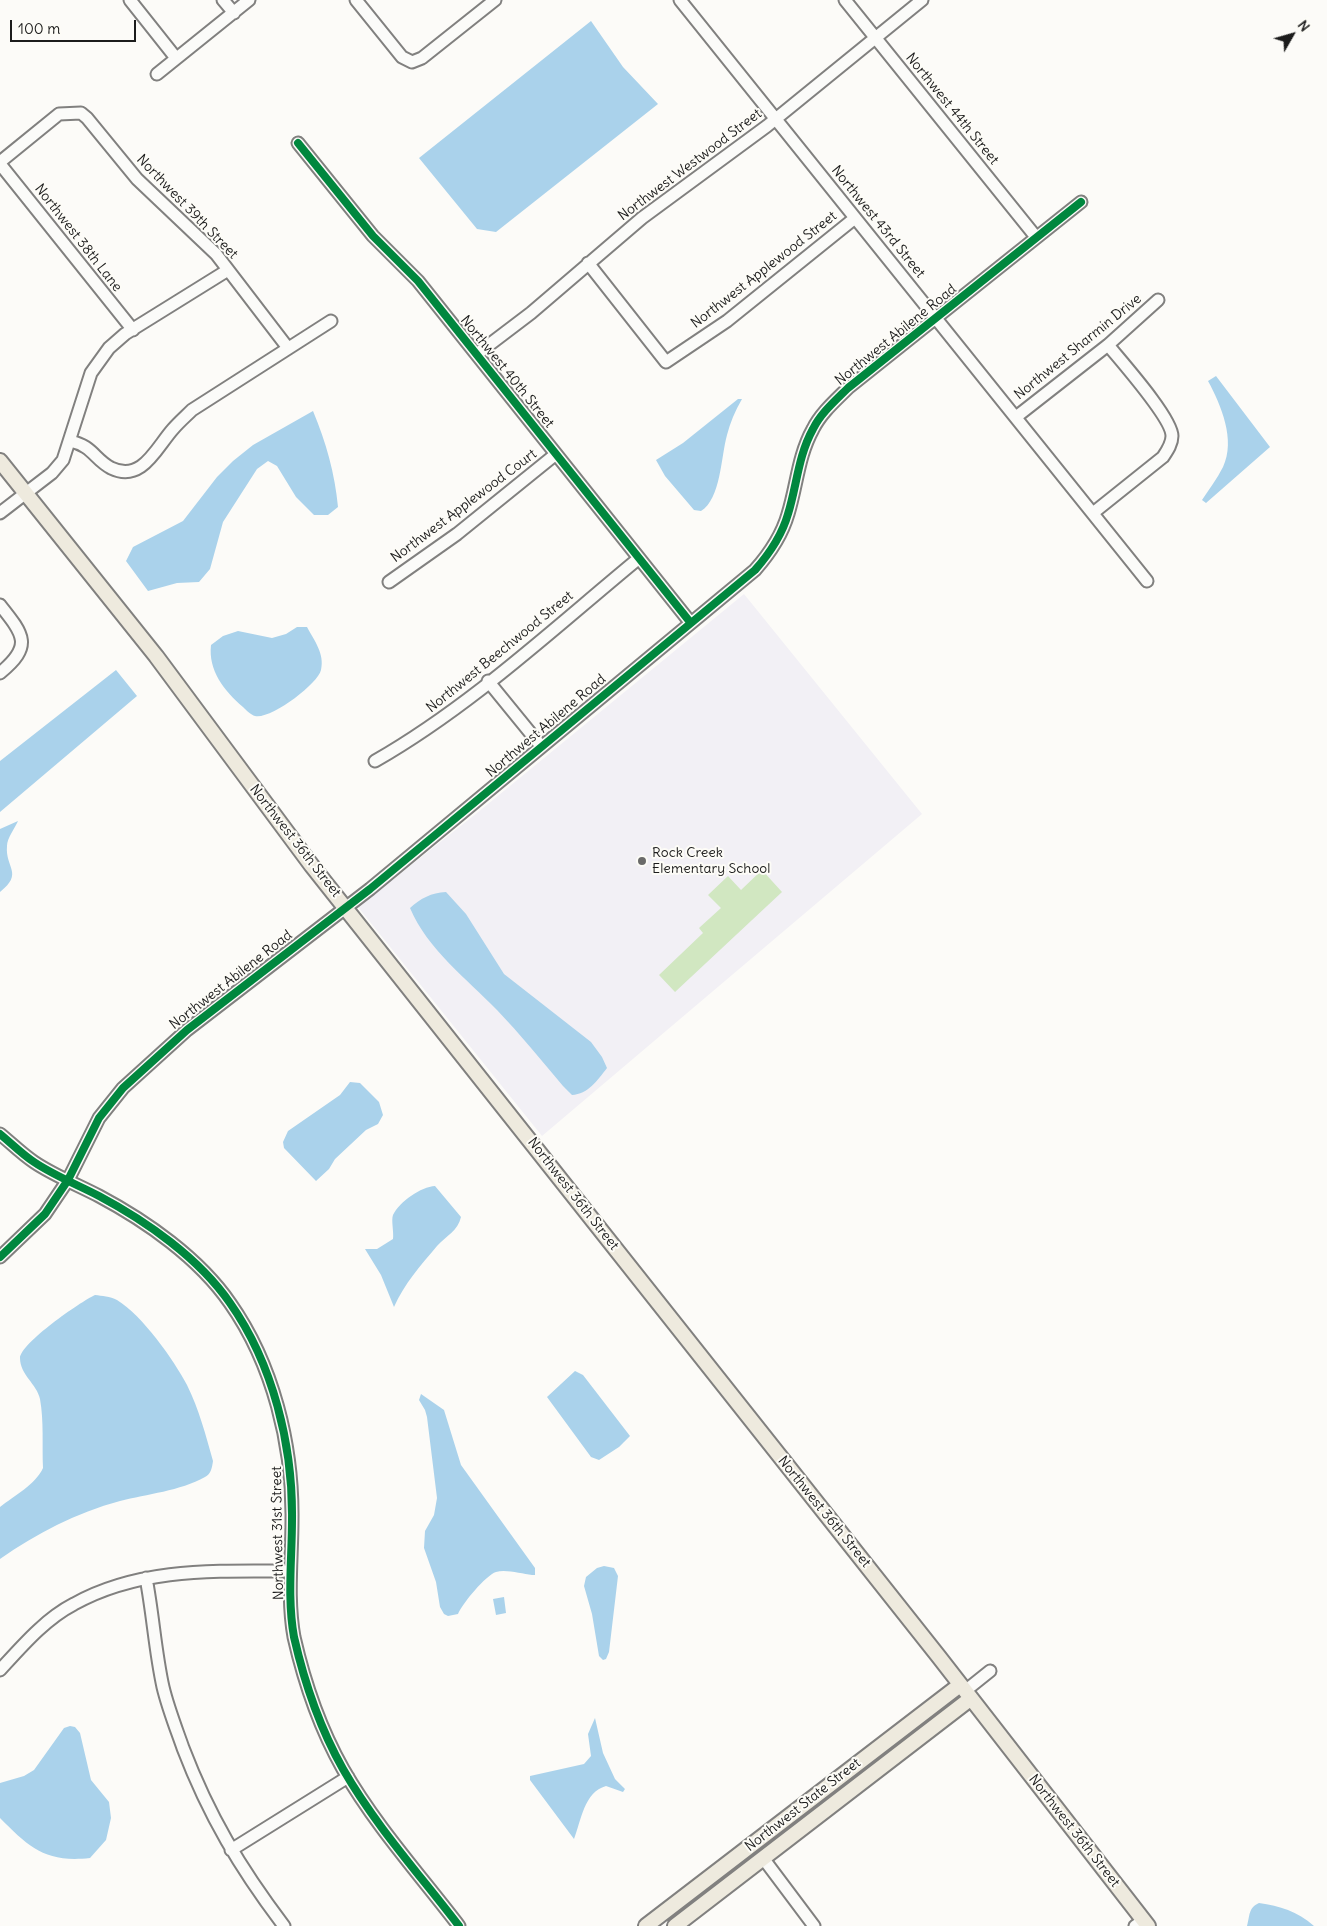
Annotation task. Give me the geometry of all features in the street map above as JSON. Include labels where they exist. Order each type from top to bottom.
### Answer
[{"type":"main road","name":"Northwest 36th Street","points":[[0,461],[156,656],[284,828],[965,1692],[1142,1924]]},
{"type":"main road","name":"Northwest State Street","points":[[674,1926],[763,1858],[965,1692]]},
{"type":"main road","name":"Northwest State Street","points":[[646,1926],[965,1692]]},
{"type":"street","points":[[130,0],[176,58]]},
{"type":"street","points":[[224,0],[234,13]]},
{"type":"street","points":[[157,74],[249,0]]},
{"type":"street","points":[[356,0],[402,58],[412,62],[422,58],[495,0]]},
{"type":"street","name":"Northwest 43rd Street","points":[[680,0],[1147,581]]},
{"type":"street","name":"Northwest 44th Street","points":[[845,0],[1036,237]]},
{"type":"street","name":"Northwest Westwood Street","points":[[477,354],[531,313],[642,218],[775,119],[922,0]]},
{"type":"street","name":"Northwest 39th Street","points":[[0,163],[60,114],[81,113],[136,179],[204,242],[288,348]]},
{"type":"street","name":"Northwest 40th Street","points":[[298,144],[373,236],[418,281],[690,622]]},
{"type":"street","name":"Northwest 38th Lane","points":[[0,163],[132,330]]},
{"type":"street","name":"Northwest Abilene Road","points":[[0,1257],[45,1214],[68,1180],[100,1118],[123,1088],[187,1030],[346,907],[755,570],[769,554],[788,514],[804,447],[813,428],[825,411],[848,388],[1081,202]]},
{"type":"street","name":"Northwest Applewood Street","points":[[588,263],[666,362],[727,322],[855,218]]},
{"type":"street","points":[[0,513],[52,473],[64,460],[91,373],[109,348],[132,330],[228,270]]},
{"type":"street","name":"Northwest Sharmin Drive","points":[[1016,417],[1108,345],[1158,300]]},
{"type":"street","points":[[70,441],[81,443],[91,449],[109,467],[128,472],[136,470],[156,453],[174,428],[192,410],[331,321]]},
{"type":"street","points":[[1093,513],[1163,457],[1170,446],[1172,435],[1166,419],[1108,345]]},
{"type":"street","name":"Northwest Applewood Court","points":[[389,582],[457,534],[556,454]]},
{"type":"street","name":"Northwest Beechwood Street","points":[[375,761],[422,733],[638,559]]},
{"type":"street","points":[[0,605],[20,632],[22,645],[17,659],[0,673]]},
{"type":"street","points":[[488,681],[541,746]]},
{"type":"street","name":"Northwest 31st Street","points":[[0,1134],[34,1162],[149,1225],[191,1259],[230,1302],[253,1343],[284,1431],[292,1478],[290,1570],[296,1644],[324,1728],[348,1777],[364,1803],[459,1926]]},
{"type":"street","points":[[0,1670],[46,1624],[73,1604],[119,1584],[166,1574],[290,1570]]},
{"type":"street","points":[[146,1578],[163,1686],[174,1724],[208,1809],[251,1883],[284,1926]]},
{"type":"street","points":[[965,1692],[990,1671]]},
{"type":"street","points":[[231,1850],[348,1777]]},
{"type":"street","points":[[763,1858],[814,1926]]},
{"type":"shaded area","name":"Rock Creek Elementary School","points":[[744,594],[922,814],[542,1136],[358,907],[477,813]]},
{"type":"green space","points":[[762,870],[782,892],[675,992],[659,975],[703,933],[699,928],[721,908],[708,895],[728,876],[741,890]]},
{"type":"water","points":[[591,21],[623,67],[658,104],[496,232],[477,229],[419,158]]},
{"type":"water","points":[[1216,376],[1270,447],[1206,503],[1202,500],[1223,467],[1227,457],[1228,446],[1222,412],[1208,381]]},
{"type":"water","points":[[738,399],[742,399],[728,430],[713,497],[701,511],[694,510],[665,476],[656,460],[683,443]]},
{"type":"water","points":[[313,411],[329,458],[335,482],[338,507],[328,515],[314,515],[296,497],[277,466],[268,461],[257,469],[223,522],[210,569],[199,582],[177,583],[148,591],[126,561],[133,547],[183,521],[217,477],[233,461],[253,445]]},
{"type":"water","points":[[297,627],[307,627],[313,637],[320,653],[321,670],[312,684],[282,707],[262,716],[255,716],[247,711],[230,694],[219,679],[212,663],[211,645],[223,636],[238,631],[272,638],[286,634]]},
{"type":"water","points":[[116,670],[137,696],[0,812],[0,761]]},
{"type":"water","points":[[18,821],[7,843],[8,860],[12,870],[11,880],[0,892],[0,829]]},
{"type":"water","points":[[446,892],[466,914],[504,974],[591,1042],[602,1057],[607,1068],[596,1082],[583,1092],[572,1095],[506,1019],[449,963],[427,937],[410,908],[418,901],[427,897]]},
{"type":"water","points":[[350,1082],[360,1083],[379,1102],[383,1115],[378,1124],[366,1130],[335,1159],[329,1169],[316,1181],[284,1148],[283,1142],[288,1131],[340,1095]]},
{"type":"water","points":[[435,1186],[461,1217],[454,1230],[437,1246],[413,1275],[394,1307],[381,1275],[365,1249],[377,1249],[393,1239],[392,1217],[396,1210],[417,1192]]},
{"type":"water","points":[[95,1295],[117,1300],[127,1307],[147,1327],[174,1363],[187,1385],[199,1413],[213,1461],[211,1470],[205,1477],[185,1486],[120,1501],[88,1511],[43,1532],[0,1559],[0,1507],[30,1484],[43,1468],[40,1399],[23,1369],[20,1358],[23,1351],[40,1333]]},
{"type":"water","points":[[575,1371],[583,1375],[630,1436],[619,1447],[599,1460],[591,1457],[547,1397]]},
{"type":"water","points":[[421,1394],[444,1410],[461,1465],[535,1568],[535,1575],[504,1571],[492,1574],[475,1590],[458,1614],[448,1616],[444,1614],[440,1607],[436,1582],[424,1548],[425,1531],[434,1515],[437,1498],[427,1417],[419,1400]]},
{"type":"water","points":[[604,1566],[614,1568],[618,1576],[609,1652],[606,1659],[603,1660],[599,1656],[592,1614],[584,1586],[586,1577],[597,1568]]},
{"type":"water","points":[[504,1597],[506,1613],[496,1615],[493,1599]]},
{"type":"water","points":[[595,1718],[603,1753],[615,1779],[625,1789],[623,1792],[606,1786],[593,1794],[584,1808],[574,1839],[530,1780],[530,1776],[584,1764],[591,1756],[588,1734]]},
{"type":"water","points":[[75,1727],[80,1733],[91,1780],[109,1802],[111,1818],[106,1840],[90,1858],[61,1858],[39,1851],[29,1845],[0,1818],[0,1783],[24,1776],[34,1770],[64,1728]]},
{"type":"water","points":[[1259,1903],[1288,1910],[1301,1916],[1314,1926],[1247,1926],[1251,1910]]},
{"type":"cycle path","points":[[298,143],[373,236],[418,281],[690,622]]},
{"type":"cycle path","points":[[0,1257],[45,1214],[68,1180],[99,1118],[123,1088],[187,1030],[370,889],[755,570],[779,536],[791,503],[808,439],[816,423],[829,407],[848,388],[1081,202]]},
{"type":"cycle path","points":[[0,1134],[41,1167],[117,1206],[170,1242],[203,1271],[230,1303],[245,1327],[269,1379],[278,1406],[284,1434],[291,1492],[290,1593],[292,1622],[298,1654],[314,1705],[335,1754],[369,1810],[459,1926]]},
{"type":"place","name":"Rock Creek Elementary School","points":[[642,861]]}]
